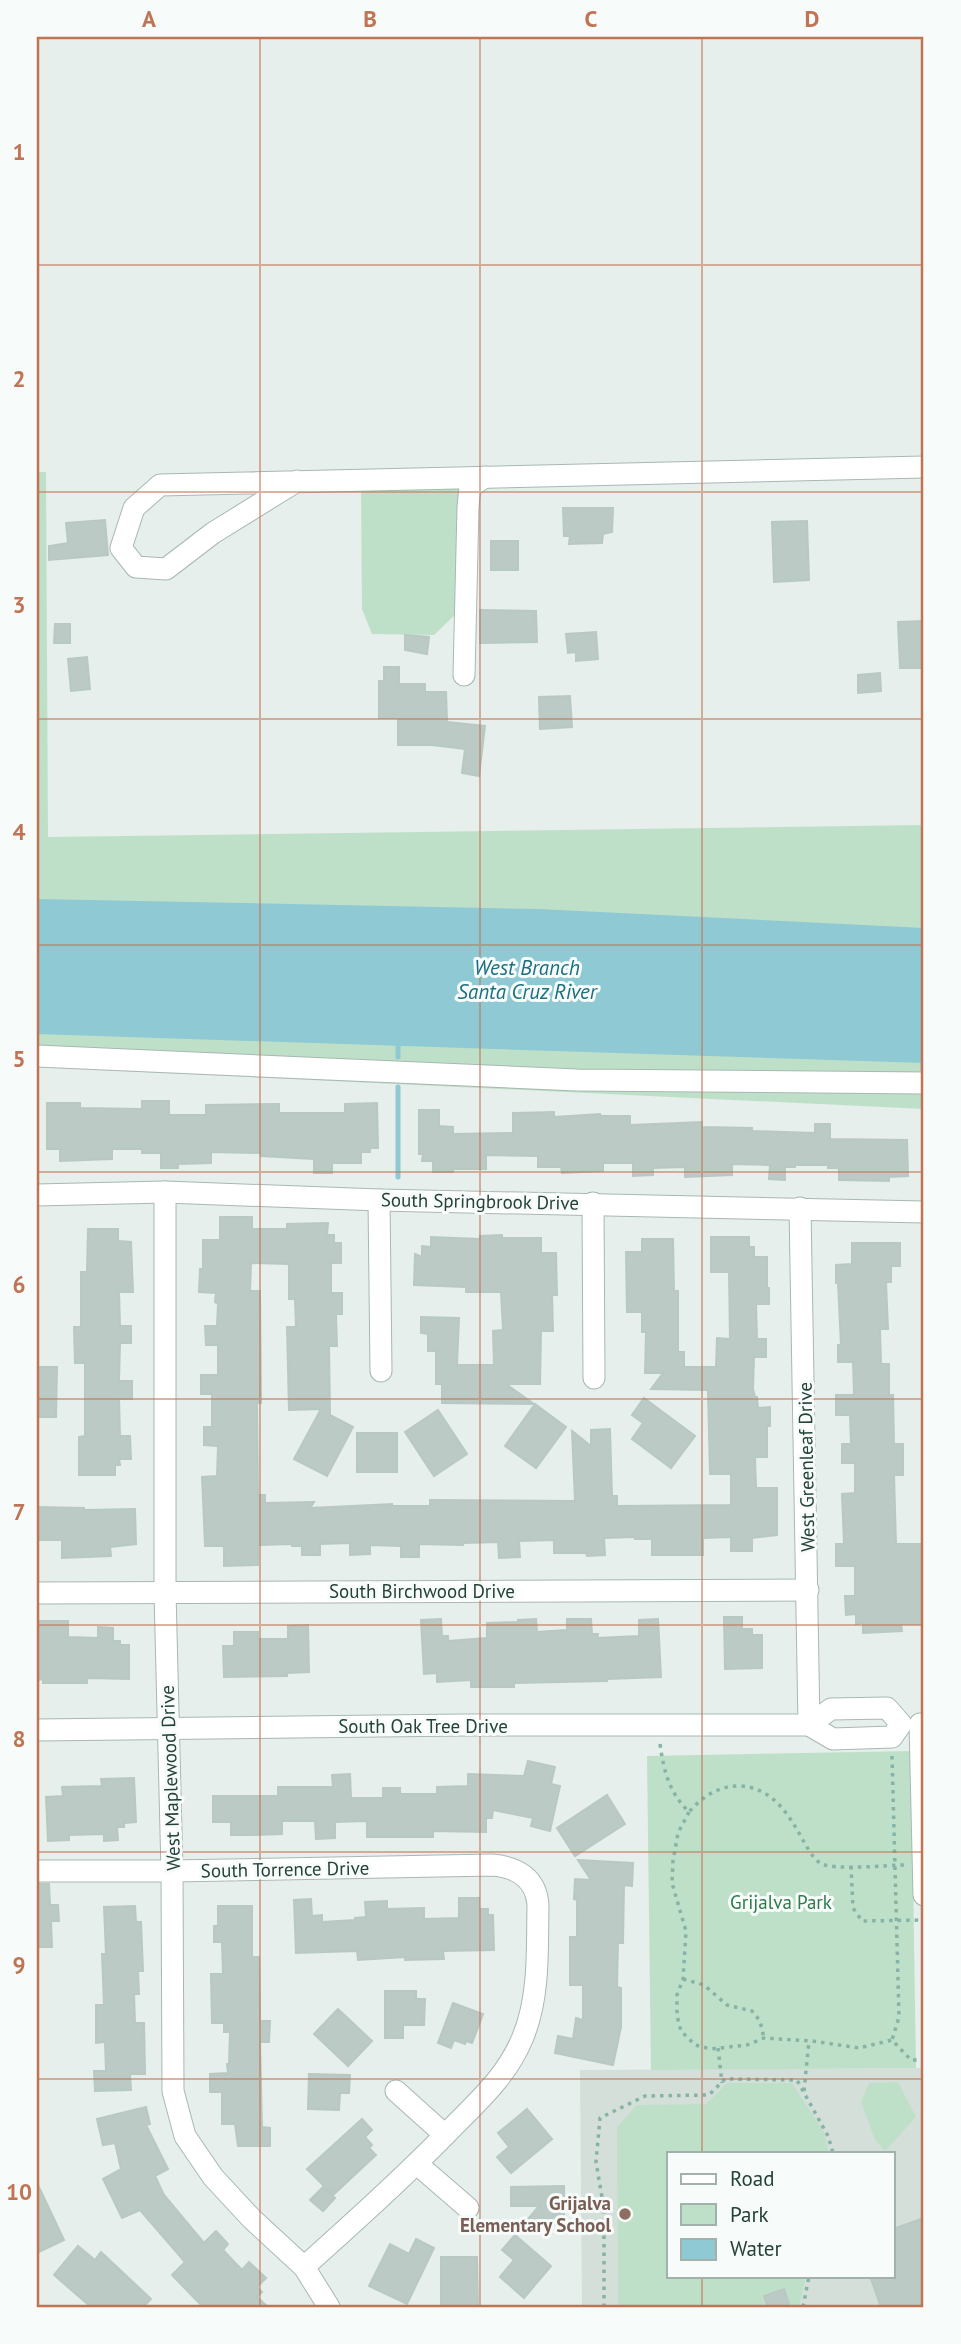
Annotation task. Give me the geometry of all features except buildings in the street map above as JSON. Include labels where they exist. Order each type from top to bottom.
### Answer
[{"type":"street","points":[[297,481],[213,533],[166,569],[136,567],[121,548],[134,508],[160,485],[297,481],[924,467]]},
{"type":"street","points":[[464,674],[470,487],[485,477]]},
{"type":"street","points":[[37,1056],[577,1080],[924,1083]]},
{"type":"street","name":"South Springbrook Drive","points":[[37,1195],[164,1192],[379,1200],[924,1212]]},
{"type":"street","name":"West Maplewood Drive","points":[[164,1192],[165,1592],[173,1871],[173,2091],[185,2136],[213,2177],[252,2219],[304,2267],[329,2307]]},
{"type":"street","points":[[379,1200],[381,1371]]},
{"type":"street","points":[[593,1203],[594,1378]]},
{"type":"street","name":"West Greenleaf Drive","points":[[800,1208],[809,1725]]},
{"type":"street","name":"South Birchwood Drive","points":[[37,1593],[808,1590]]},
{"type":"street","name":"South Oak Tree Drive","points":[[809,1725],[831,1709],[887,1708],[915,1724]]},
{"type":"street","points":[[915,1724],[924,1895]]},
{"type":"street","name":"South Oak Tree Drive","points":[[37,1730],[809,1725],[833,1739],[892,1737],[915,1724]]},
{"type":"street","name":"South Torrence Drive","points":[[37,1871],[492,1865],[505,1866],[531,1875],[537,1895],[537,1956],[535,1995],[524,2035],[508,2067],[491,2090],[446,2135]]},
{"type":"street","points":[[304,2267],[446,2135],[396,2091]]},
{"type":"street","points":[[417,2164],[468,2208]]},
{"type":"path","points":[[657,1725],[664,1774],[675,1798],[688,1812]]},
{"type":"path","points":[[891,1751],[899,2017],[892,2040]]},
{"type":"path","points":[[892,2040],[859,2048],[764,2038],[747,2045],[711,2049],[695,2045],[681,2031],[677,2016],[677,1996],[683,1979],[686,1931],[673,1883],[673,1861],[678,1833],[688,1812],[698,1802],[713,1791],[730,1786],[749,1786],[764,1792],[781,1804],[810,1853],[821,1864],[923,1864]]},
{"type":"path","points":[[851,1866],[853,1908],[862,1921],[924,1920]]},
{"type":"path","points":[[683,1979],[704,1985],[727,2005],[752,2011],[760,2021],[764,2038]]},
{"type":"path","points":[[892,2040],[911,2060],[924,2060]]},
{"type":"path","points":[[804,2093],[809,2041]]},
{"type":"path","points":[[718,2048],[722,2082]]},
{"type":"path","points":[[604,2307],[604,2209],[596,2162],[600,2118],[645,2096],[709,2095],[725,2079],[797,2080],[828,2136],[833,2152]]},
{"type":"path","points":[[803,2307],[809,2278]]},
{"type":"shaded area","name":"Grijalva Elementary School","points":[[924,2068],[924,2307],[582,2307],[580,2070]]},
{"type":"green space","points":[[37,472],[46,472],[48,837],[924,825],[924,1109],[37,1067]]},
{"type":"green space","points":[[460,486],[459,611],[434,635],[372,634],[362,609],[361,489]]},
{"type":"green space","name":"Grijalva Park","points":[[911,1751],[916,2068],[651,2070],[647,1756]]},
{"type":"green space","points":[[898,2082],[916,2117],[885,2151],[875,2140],[861,2102],[869,2083]]},
{"type":"green space","points":[[727,2083],[792,2083],[824,2132],[829,2152],[667,2152],[667,2278],[806,2278],[799,2307],[618,2307],[617,2127],[637,2105],[706,2104]]},
{"type":"water","name":"West Branch Santa Cruz River","points":[[37,899],[538,909],[924,928],[924,1063],[37,1034]]},
{"type":"waterway","points":[[398,1039],[398,1057]]},
{"type":"waterway","points":[[923,1068],[924,1043]]},
{"type":"waterway","points":[[398,1087],[398,1177]]},
{"type":"waterway","points":[[924,1098],[924,1133]]},
{"type":"place","name":"Grijalva Elementary School","points":[[625,2214]]}]
